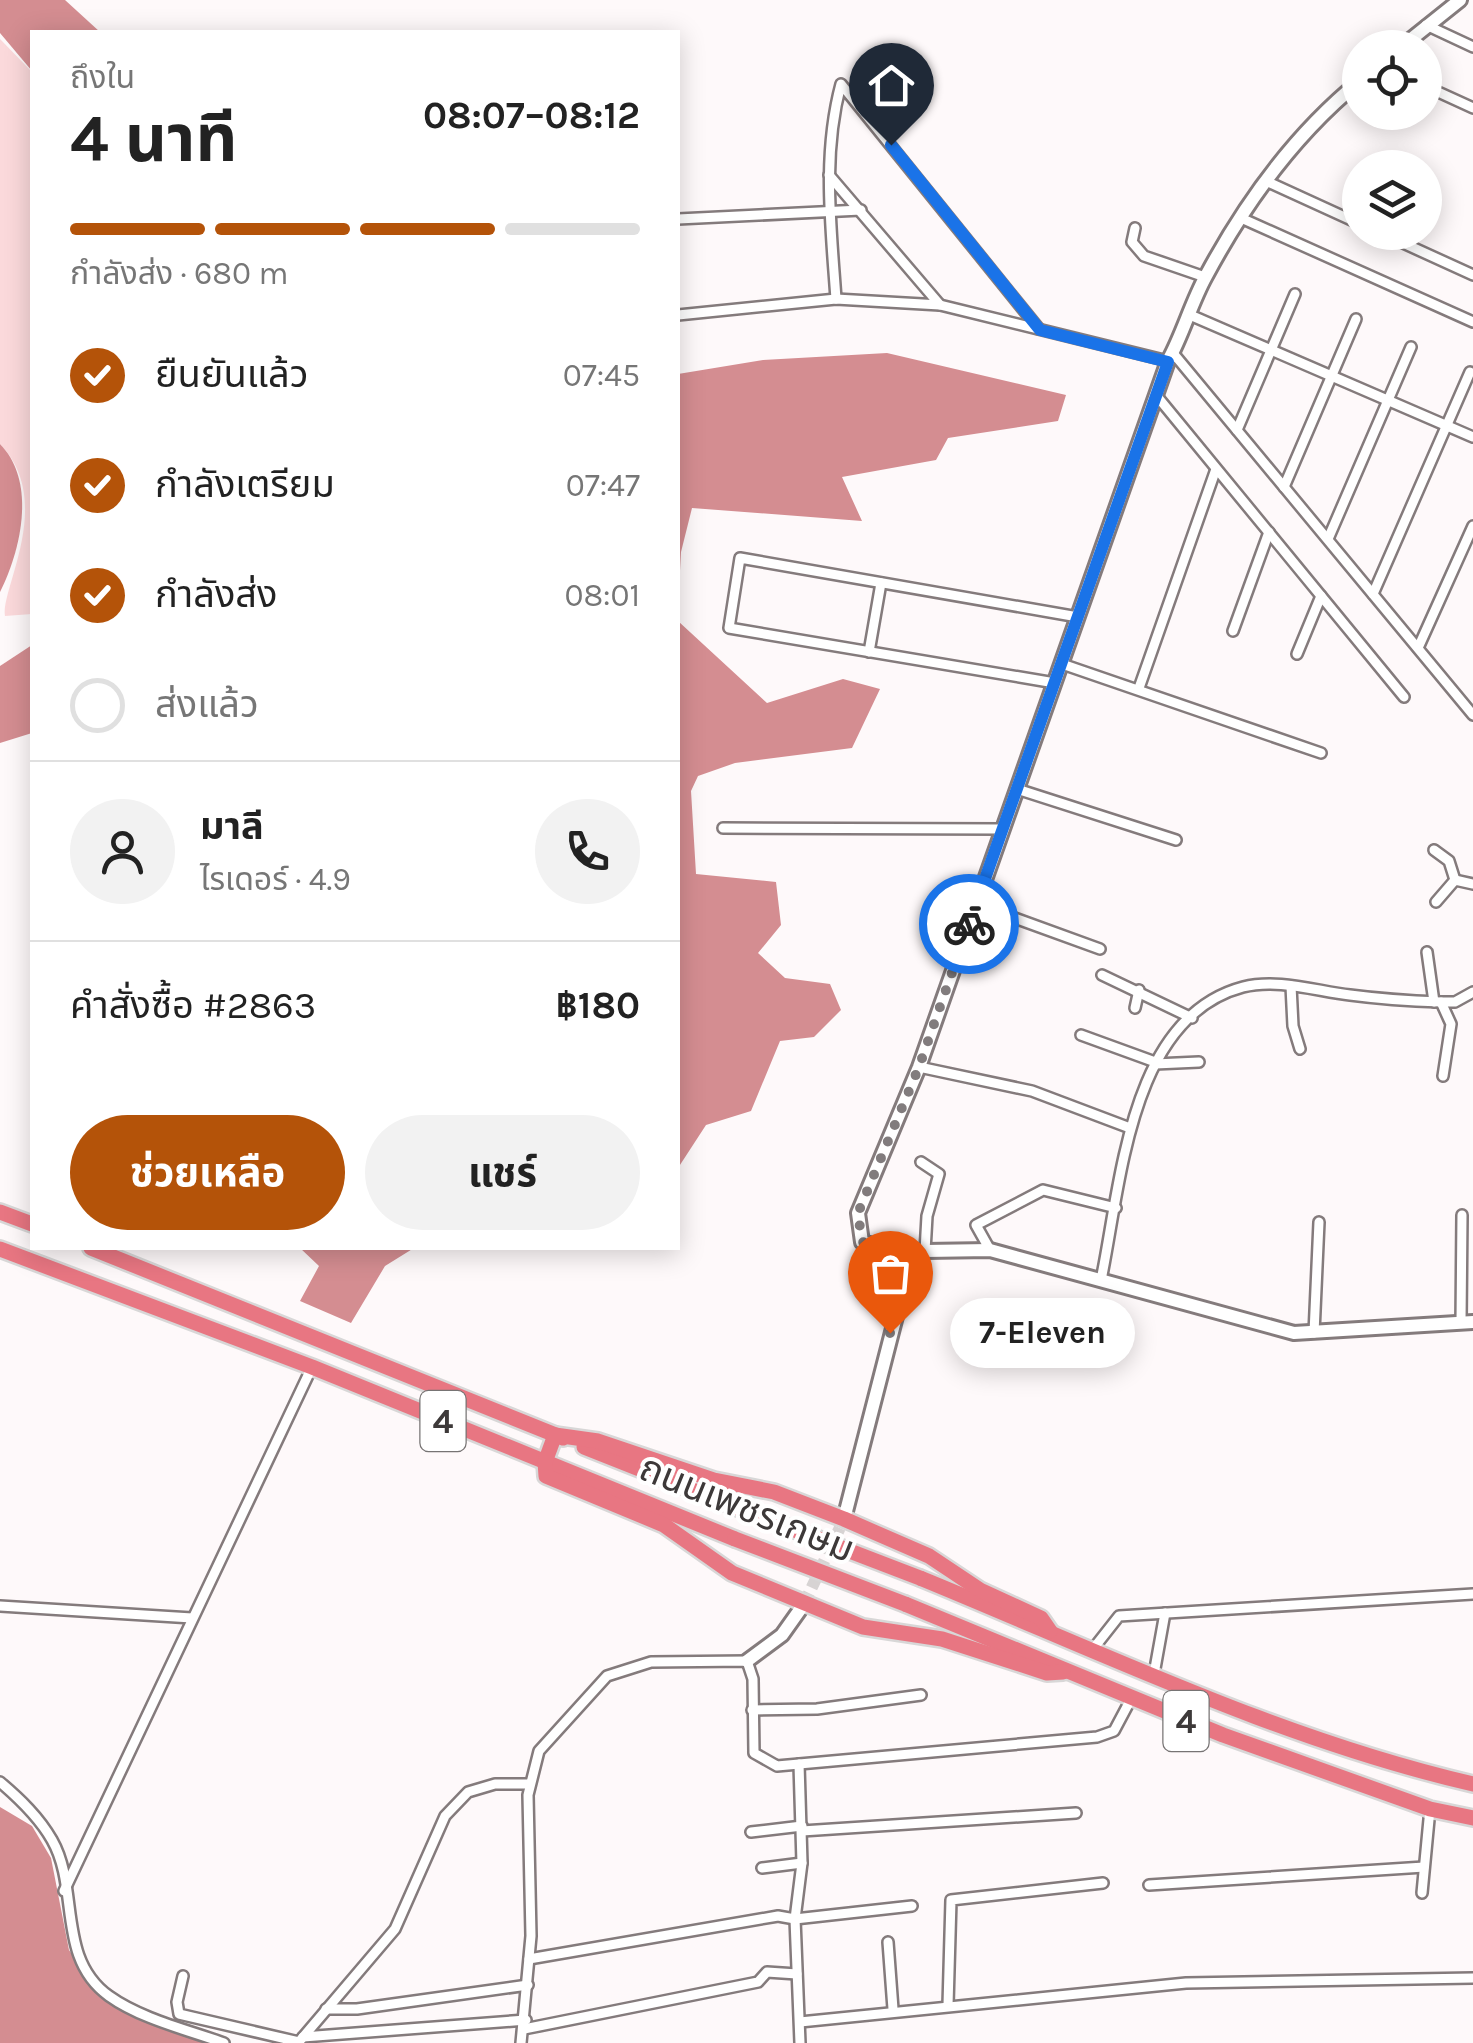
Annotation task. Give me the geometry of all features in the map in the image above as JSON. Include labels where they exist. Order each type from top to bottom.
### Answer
[{"type":"highway","points":[[0,1212],[30,1223]]},
{"type":"highway","name":"ถนนเพชรเกษม","points":[[0,1249],[312,1367],[906,1604],[1131,1700],[1430,1810],[1473,1818]]},
{"type":"highway","name":"ถนนเพชรเกษม","points":[[96,1250],[1154,1674],[1396,1766],[1473,1784]]},
{"type":"highway","points":[[1050,1632],[1041,1618],[980,1590],[930,1556],[774,1492],[714,1480],[598,1441],[555,1435],[545,1462],[546,1476],[664,1525],[732,1573],[804,1604],[862,1627],[942,1639],[1047,1672],[1063,1672]]},
{"type":"street","points":[[1420,30],[1460,0]]},
{"type":"street","points":[[1426,25],[1473,47]]},
{"type":"street","points":[[836,299],[830,126],[841,84],[1040,330]]},
{"type":"street","points":[[1442,94],[1473,108]]},
{"type":"street","points":[[844,1519],[910,1262],[902,1253],[862,1242],[858,1213],[919,1067],[1156,395],[1204,277],[1266,181],[1320,115],[1342,96]]},
{"type":"street","points":[[829,175],[940,305]]},
{"type":"street","points":[[1266,181],[1342,216]]},
{"type":"street","points":[[680,219],[861,210]]},
{"type":"street","points":[[1241,218],[1473,322]]},
{"type":"street","points":[[1136,228],[1132,242],[1144,256],[1204,277]]},
{"type":"street","points":[[1418,250],[1473,275]]},
{"type":"street","points":[[1237,430],[1295,294]]},
{"type":"street","points":[[680,315],[836,299],[940,305],[1171,357],[1237,430],[1470,711]]},
{"type":"street","points":[[1190,314],[1473,436]]},
{"type":"street","points":[[1284,487],[1356,319]]},
{"type":"street","points":[[1328,540],[1411,347]]},
{"type":"street","points":[[1374,594],[1470,372]]},
{"type":"street","points":[[1156,395],[1404,697]]},
{"type":"street","points":[[1139,688],[1216,469]]},
{"type":"street","points":[[1418,648],[1473,526]]},
{"type":"street","points":[[1233,630],[1269,532]]},
{"type":"street","points":[[1054,682],[730,628],[740,558],[1078,617]]},
{"type":"street","points":[[869,652],[881,583]]},
{"type":"street","points":[[1297,654],[1321,596]]},
{"type":"street","points":[[1062,664],[1321,753]]},
{"type":"street","points":[[1470,711],[1473,692]]},
{"type":"street","points":[[1016,789],[1176,840]]},
{"type":"street","points":[[723,828],[1003,828]]},
{"type":"street","points":[[1434,850],[1448,861],[1455,880]]},
{"type":"street","points":[[1455,880],[1473,884]]},
{"type":"street","points":[[1436,902],[1455,880]]},
{"type":"street","points":[[976,904],[1100,948]]},
{"type":"street","points":[[1427,952],[1438,1002],[1451,1024],[1443,1076]]},
{"type":"street","points":[[1102,975],[1192,1018]]},
{"type":"street","points":[[1292,986],[1293,1026],[1300,1049]]},
{"type":"street","points":[[1100,1280],[1130,1128],[1155,1063],[1176,1030],[1243,988],[1292,986],[1438,1002],[1455,1002],[1473,992]]},
{"type":"street","points":[[1135,1008],[1139,990]]},
{"type":"street","points":[[1081,1035],[1170,1067],[1199,1062]]},
{"type":"street","points":[[919,1067],[1032,1091],[1130,1128]]},
{"type":"street","points":[[921,1162],[939,1174],[927,1216],[925,1251]]},
{"type":"street","points":[[990,1250],[976,1225],[1043,1190],[1116,1208]]},
{"type":"street","points":[[912,1262],[925,1251],[990,1250],[1294,1333],[1467,1322],[1462,1215]]},
{"type":"street","points":[[1314,1332],[1320,1222]]},
{"type":"street","points":[[64,1891],[312,1367]]},
{"type":"street","points":[[1094,1649],[1120,1616],[1473,1594]]},
{"type":"street","points":[[521,2043],[529,1959],[529,1784],[545,1741],[608,1676],[651,1662],[746,1661],[782,1635],[804,1604]]},
{"type":"street","points":[[0,1606],[192,1618]]},
{"type":"street","points":[[1154,1674],[1165,1613]]},
{"type":"street","points":[[746,1661],[752,1667],[752,1742],[760,1760],[777,1766],[1097,1737],[1114,1732],[1131,1700]]},
{"type":"street","points":[[752,1710],[817,1709],[921,1695]]},
{"type":"street","points":[[799,1764],[802,1863],[796,1974],[800,2043]]},
{"type":"street","points":[[0,1782],[27,1806],[54,1842],[82,1965],[109,1996],[224,2043]]},
{"type":"street","points":[[300,2041],[395,1929],[446,1816],[468,1792],[495,1784],[529,1784]]},
{"type":"street","points":[[1422,1894],[1430,1810]]},
{"type":"street","points":[[751,1832],[1076,1814]]},
{"type":"street","points":[[762,1868],[802,1863]]},
{"type":"street","points":[[1150,1885],[1424,1867]]},
{"type":"street","points":[[948,2005],[951,1900],[1103,1883]]},
{"type":"street","points":[[529,1959],[778,1916],[796,1919],[912,1906]]},
{"type":"street","points":[[888,1942],[894,2009]]},
{"type":"street","points":[[182,1976],[176,2002],[180,2014],[300,2041],[525,2024],[758,1982],[767,1972],[796,1974]]},
{"type":"street","points":[[800,2022],[894,2009],[1186,1983],[1473,1978]]},
{"type":"street","points":[[326,2009],[357,2009],[528,1985]]},
{"type":"shaded area","points":[[0,0],[65,0],[98,30],[30,30],[30,69],[0,33]]},
{"type":"shaded area","points":[[0,39],[30,70],[30,614],[5,616],[25,517],[24,492],[16,467],[0,444]]},
{"type":"shaded area","points":[[887,353],[1066,395],[1058,421],[948,438],[936,460],[842,477],[862,521],[692,508],[680,571],[680,374],[763,360]]},
{"type":"shaded area","points":[[0,444],[19,477],[22,516],[14,556],[0,592]]},
{"type":"shaded area","points":[[680,623],[767,703],[843,679],[880,689],[852,748],[735,763],[698,776],[691,791],[696,874],[776,882],[781,925],[758,953],[785,978],[830,984],[841,1010],[814,1037],[780,1041],[751,1111],[706,1125],[680,1165]]},
{"type":"shaded area","points":[[30,646],[30,734],[0,743],[0,666]]},
{"type":"shaded area","points":[[302,1250],[411,1250],[385,1266],[351,1323],[300,1301],[319,1266]]},
{"type":"shaded area","points":[[0,1807],[32,1826],[51,1858],[69,1950],[103,1999],[207,2043],[0,2043]]},
{"type":"tunnel","points":[[804,1604],[844,1519]]},
{"type":"way so far","points":[[890,1333],[910,1262],[902,1253],[862,1242],[858,1213],[919,1067],[969,924]]},
{"type":"place","name":"7-Eleven","points":[[890,1333]]},
{"type":"route","points":[[891,145],[1040,330],[1168,362],[969,924]]}]
